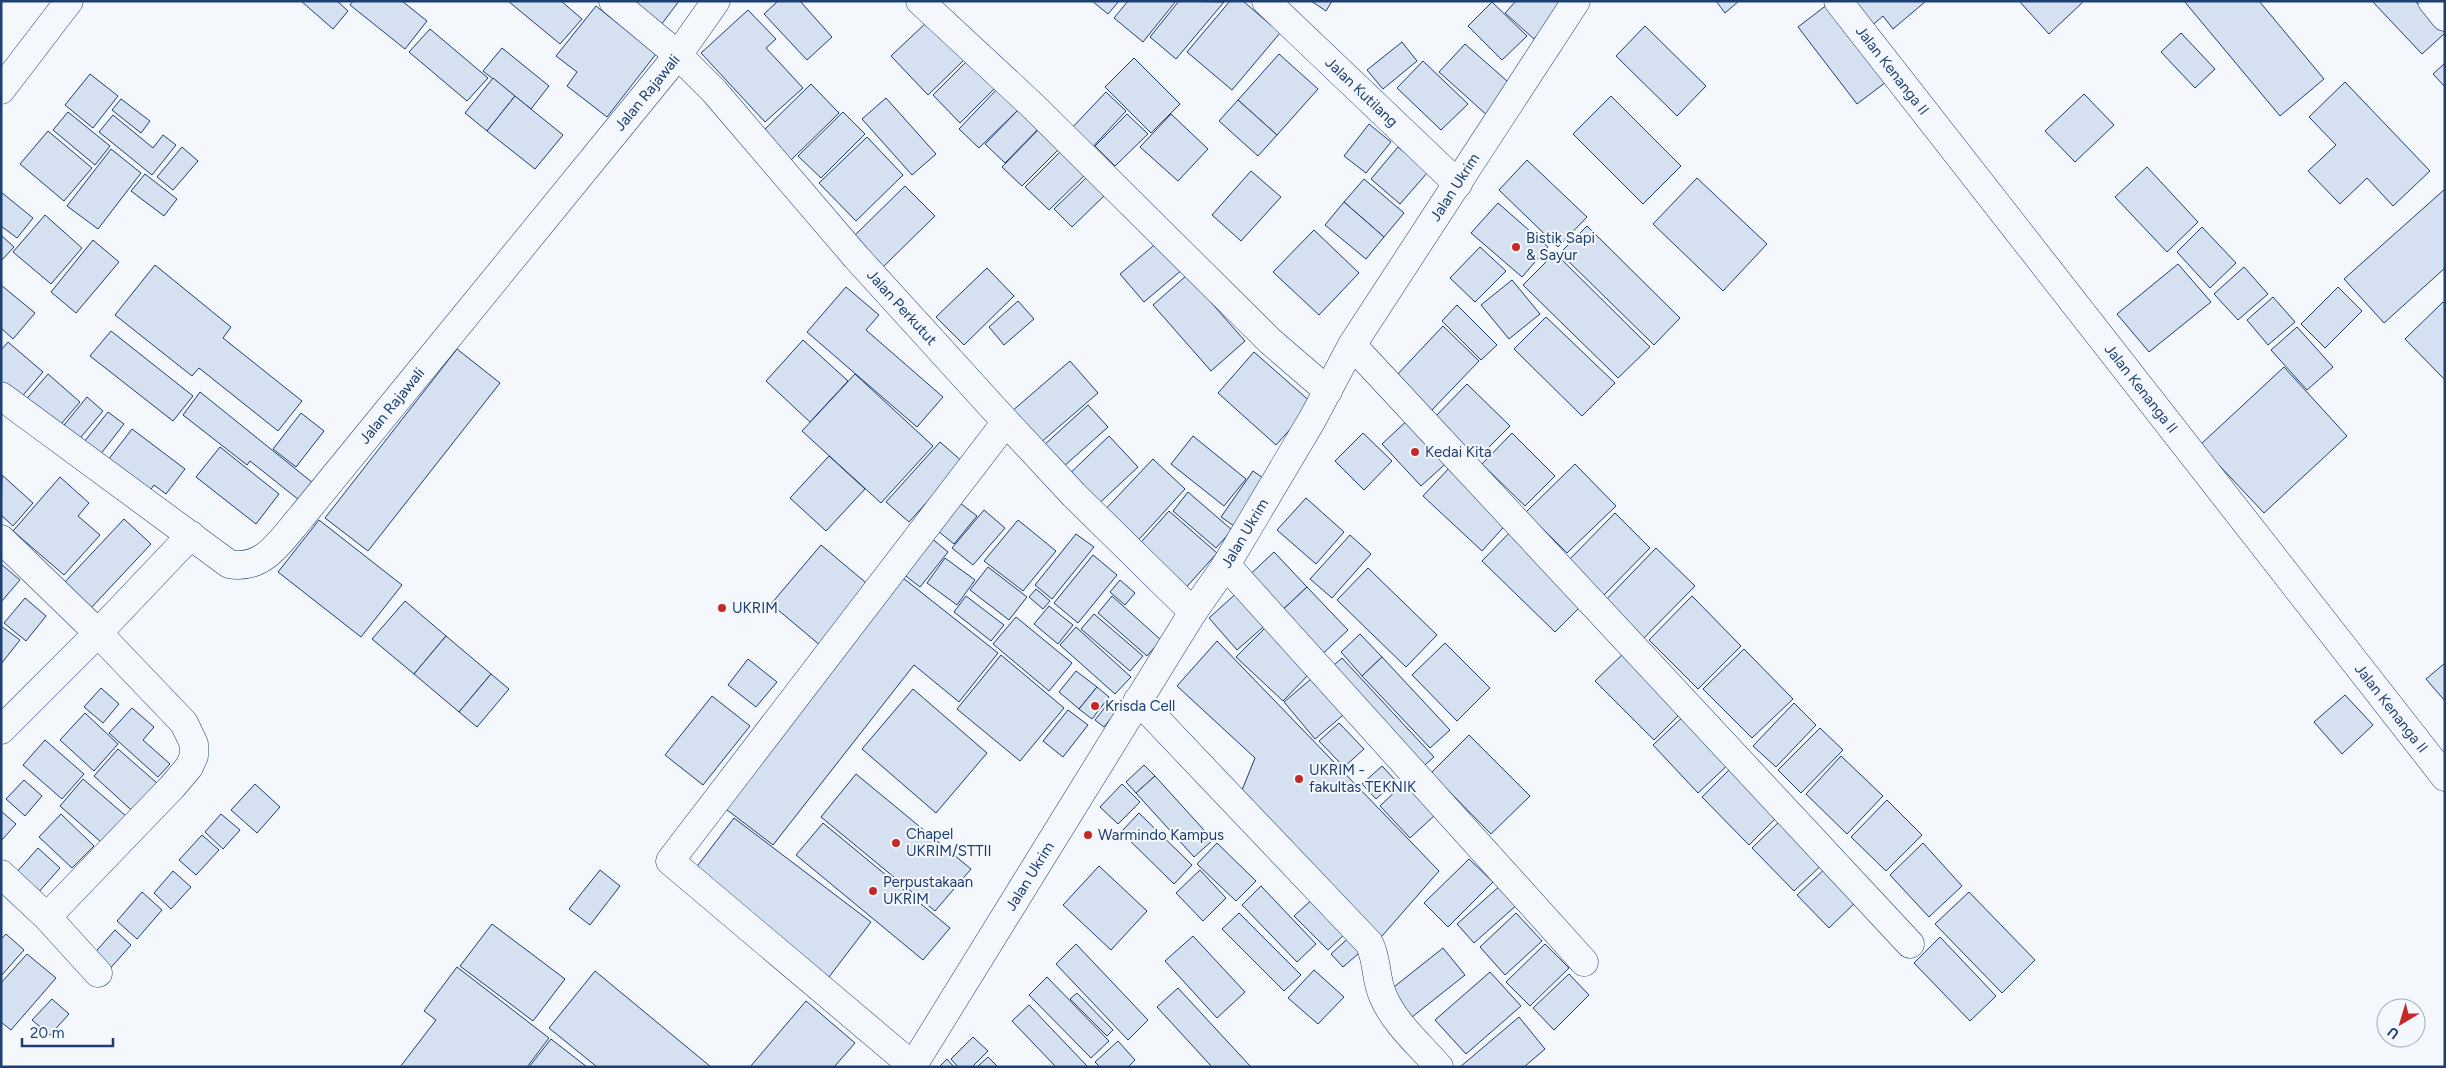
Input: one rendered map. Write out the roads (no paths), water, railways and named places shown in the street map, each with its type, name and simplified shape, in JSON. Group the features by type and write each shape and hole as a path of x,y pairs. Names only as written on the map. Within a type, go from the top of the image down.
{"street":[{"path":"1,90 69,1"},
{"name":"Jalan Perkutut","path":"613,1 678,55 714,91 856,257 1006,422 1074,495 1193,612"},
{"name":"Jalan Rajawali","path":"1,396 229,564 250,565 266,555 302,516 678,55 716,1"},
{"path":"920,1 1033,106 1270,341 1328,391"},
{"name":"Jalan Kutilang","path":"1266,1 1458,184"},
{"name":"Jalan Ukrim","path":"913,1066 1138,700 1193,612 1226,565 1328,391 1352,345 1576,1"},
{"name":"Jalan Kenanga II","path":"1838,1 2445,777"},
{"path":"2432,1 2445,17"},
{"path":"1352,345 1910,944"},
{"path":"913,1066 670,861 1006,422"},
{"path":"1,730 98,633 191,535"},
{"path":"1,539 98,633 184,724 194,744 194,756 190,767 47,917"},
{"path":"1226,565 1584,962"},
{"path":"1138,700 1369,943 1374,953 1383,996 1398,1020 1439,1067"},
{"path":"1,874 47,917 98,973"}],"place":[{"name":"Bistik Sapi & Sayur","path":"1516,247"},
{"name":"Kedai Kita","path":"1415,452"},
{"name":"UKRIM","path":"722,608"},
{"name":"Krisda Cell","path":"1095,706"},
{"name":"UKRIM - fakultas TEKNIK","path":"1299,779"},
{"name":"Warmindo Kampus","path":"1088,835"},
{"name":"Chapel UKRIM/STTII","path":"896,843"},
{"name":"Perpustakaan UKRIM","path":"873,891"}]}
